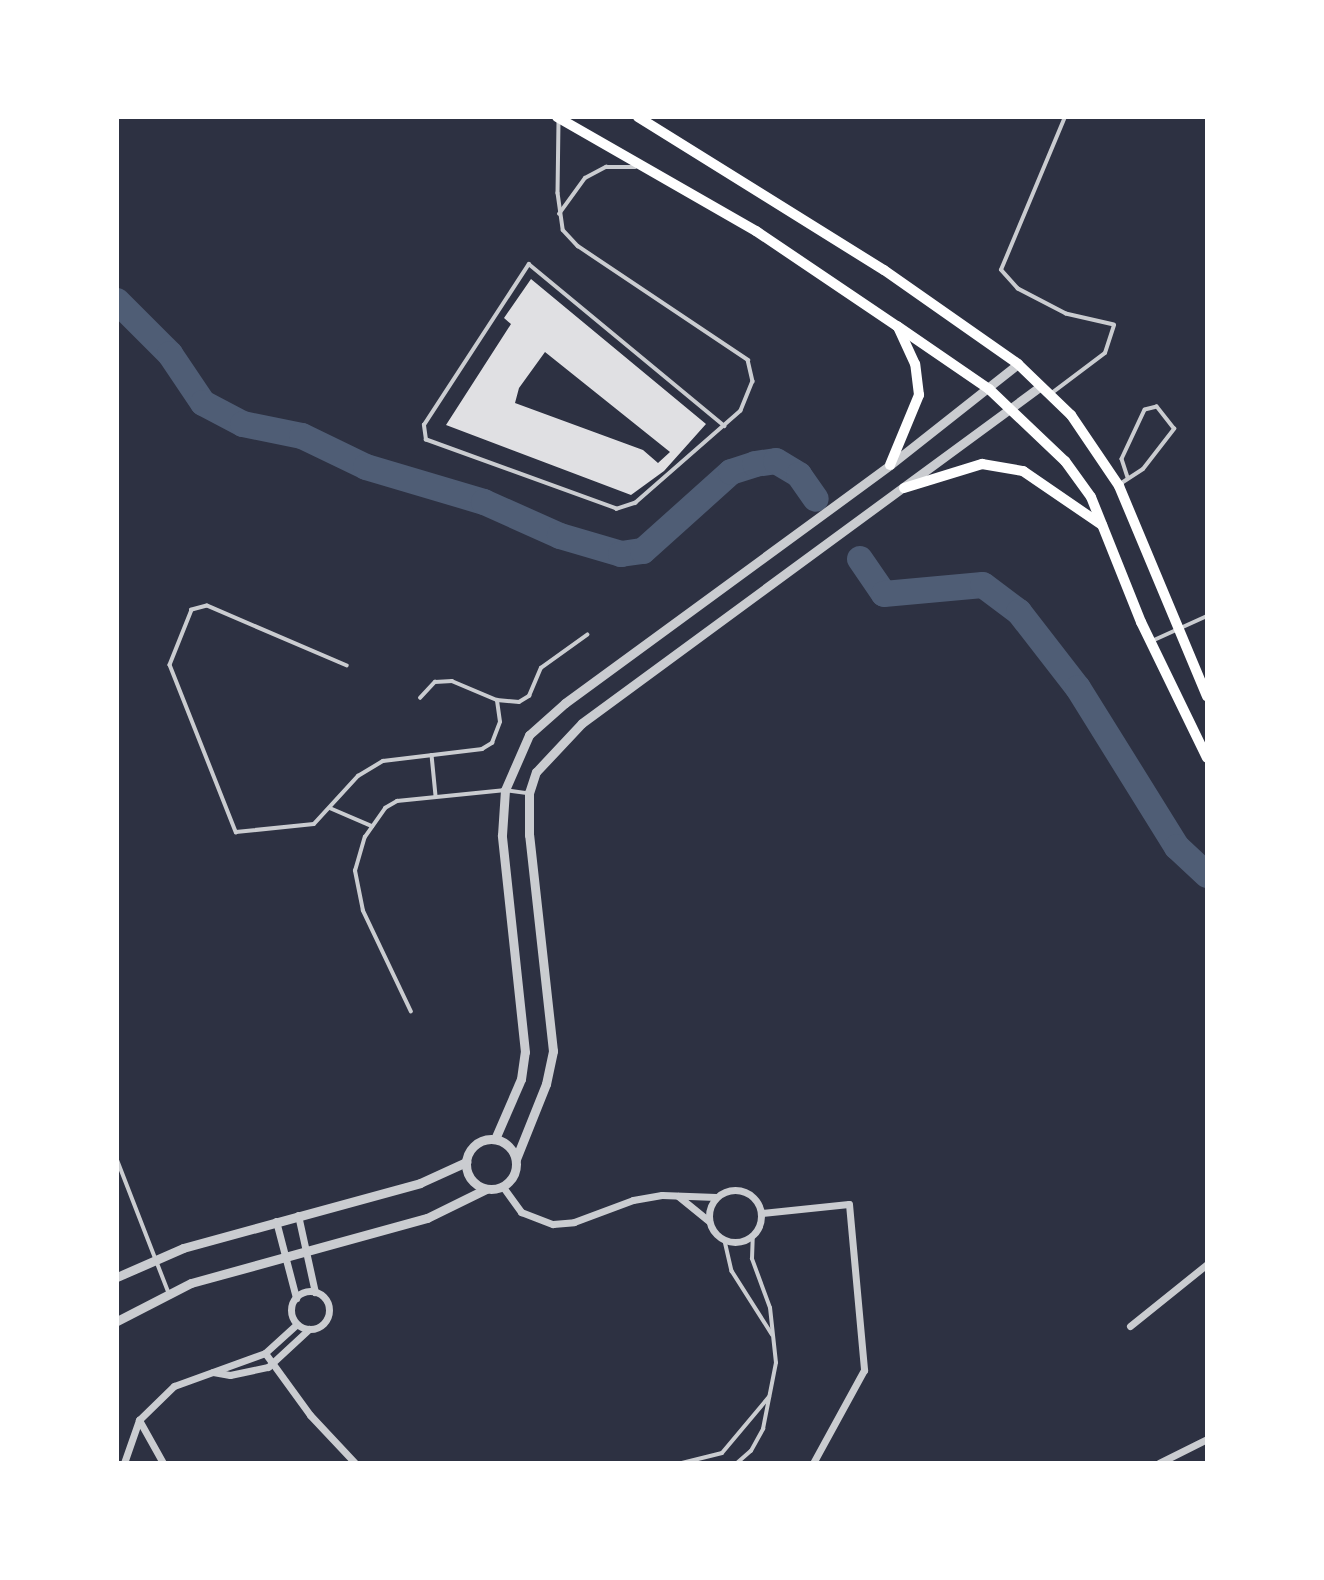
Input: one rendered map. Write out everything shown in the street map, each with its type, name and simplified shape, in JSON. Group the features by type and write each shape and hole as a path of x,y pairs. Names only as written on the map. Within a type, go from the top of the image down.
{"main road":[{"path":"558,118 756,231 897,326 989,389 1065,461 1091,497 1151,642 1207,758"},
{"path":"640,118 884,270 1017,364 1071,415 1119,486 1207,696"},
{"path":"890,465 919,395 915,364 897,326"},
{"path":"904,488 982,464 1023,471 1105,527"}],"street":[{"path":"495,1139 521,1079 525,1052 502,835 505,790 528,735 565,703 890,465 989,389 1017,364"},
{"path":"117,1321 169,1293 308,1248 442,1214 486,1189 503,1187 514,1175 516,1159 546,1084 553,1051 528,835 529,793 536,772 550,753 582,723 1041,386"},
{"path":"486,1189 469,1176 466,1163 472,1147 495,1139 509,1146 516,1159"},
{"path":"117,1277 155,1258 276,1221 419,1184 466,1163"},
{"path":"503,1187 521,1212 553,1224 574,1222 633,1200 677,1195 716,1197 731,1190 748,1192 762,1213"},
{"path":"677,1195 709,1221 725,1241 740,1242 753,1236 762,1213"},
{"path":"709,1221 716,1197"},
{"path":"762,1213 849,1204 864,1370 813,1463"},
{"path":"298,1215 308,1248 315,1292"},
{"path":"276,1221 288,1254 296,1298 292,1314 297,1324 309,1329"},
{"path":"1130,1326 1207,1264"},
{"path":"213,1371 230,1375 275,1363 309,1329 326,1322 330,1310 326,1298 315,1292 296,1298"},
{"path":"124,1463 139,1420 174,1386 265,1353 297,1324"},
{"path":"265,1353 275,1363 310,1415 355,1463"},
{"path":"139,1420 163,1463"},
{"path":"1160,1463 1207,1439"}],"lane":[{"path":"1050,394 1105,353 1114,326 1066,314 1018,289 1001,270 1065,117"},
{"path":"558,118 559,214 563,230 578,246 748,360 753,381 741,411 725,426 636,503 617,509 425,440 422,433 529,264 725,426"},
{"path":"559,214 586,178 606,167 644,167"},
{"path":"1119,486 1128,477 1143,469 1174,429 1157,407 1145,410 1122,459 1128,477"},
{"path":"347,666 202,606 192,610 170,666 236,832 307,827 330,808 371,765 482,749 492,743 500,722 497,700"},
{"path":"1151,642 1178,625 1207,616"},
{"path":"419,698 435,682 452,681 497,700 524,700 541,668 587,635"},
{"path":"432,755 436,796"},
{"path":"411,1012 363,911 355,872 372,826 385,808 397,801 505,790 529,793"},
{"path":"330,808 372,826"},
{"path":"117,1159 119,1172 169,1293"},
{"path":"737,1463 751,1451 764,1429 771,1396 774,1339 770,1308 752,1259 753,1236"},
{"path":"725,1241 732,1270 774,1339"},
{"path":"682,1463 701,1462 722,1453 771,1396"}],"building":[{"path":"531,279 706,424 664,471 631,495 446,425 511,324 504,318","holes":["545,352 670,452 658,463 643,450 515,403 519,388"]}],"waterway":[{"path":"117,301 170,354 203,403 243,424 302,436 366,467 484,502 560,536 621,554 643,551 731,472 755,464 776,461 799,475 816,499"},
{"path":"860,559 884,594 983,585 1019,612 1078,688 1177,847 1207,875"}]}
